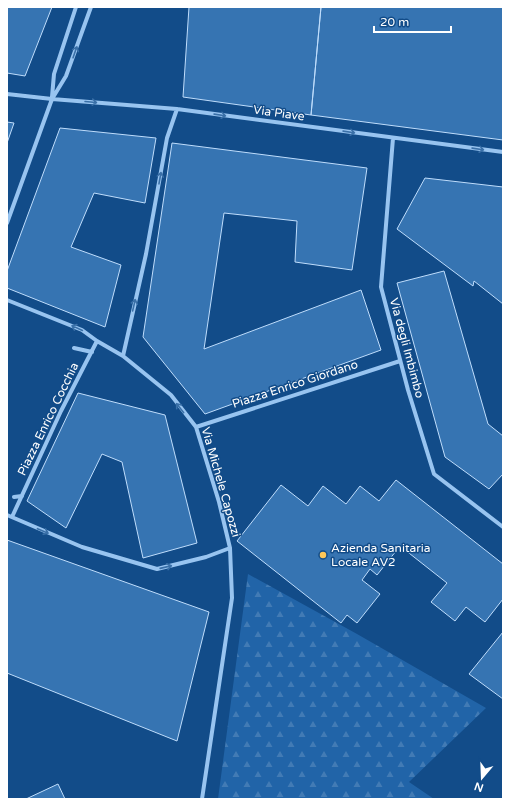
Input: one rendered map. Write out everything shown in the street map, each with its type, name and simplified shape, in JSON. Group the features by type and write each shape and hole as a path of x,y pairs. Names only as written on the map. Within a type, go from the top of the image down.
{"street":[{"path":"52,99 54,74 76,7"},
{"path":"7,223 52,99 66,76 91,7"},
{"name":"Via Piave","path":"7,94 177,109 503,152"},
{"path":"7,300 82,330 97,341 123,356 146,254 167,138 177,109"},
{"name":"Via degli Imbimbo","path":"393,138 381,287 408,390 434,474 503,527"},
{"name":"Piazza Enrico Cocchia","path":"12,517 61,411 97,341"},
{"name":"Piazza Enrico Cocchia","path":"74,348 92,352"},
{"name":"Via Michele Capozzi","path":"123,356 171,395 196,427 219,502 230,548 232,598 202,799"},
{"name":"Piazza Enrico Giordano","path":"196,427 400,361"},
{"path":"14,497 22,496"},
{"path":"7,516 82,547 156,569 206,557 230,548"}],"green space":[{"path":"248,574 486,708 409,782 434,799 218,799"}],"building":[{"path":"7,7 52,7 25,76 7,73"},
{"path":"189,7 321,7 311,115 183,97"},
{"path":"321,7 503,7 503,140 311,115"},
{"path":"7,122 14,123 7,143"},
{"path":"60,128 156,138 145,203 94,193 71,247 121,265 105,327 7,288 7,271"},
{"path":"172,143 367,168 352,270 295,262 297,221 224,213 204,349 361,290 381,350 205,414 143,337"},
{"path":"425,178 503,187 503,304 474,281 473,286 397,229"},
{"path":"444,271 488,424 503,436 503,474 489,489 445,457 397,283"},
{"path":"78,393 165,415 197,543 143,558 122,462 102,454 66,528 27,501"},
{"name":"Azienda Sanitaria Locale AV2","path":"396,480 503,564 503,599 485,622 466,607 455,621 431,602 447,583 400,546 377,575 370,569 362,580 380,594 357,623 347,615 341,623 237,541 281,485 308,506 323,486 346,504 360,486 379,501"},
{"path":"7,540 209,612 177,741 7,673"},
{"path":"503,632 503,699 469,674"},
{"path":"58,784 65,799 26,799"}],"place":[{"name":"Azienda Sanitaria Locale AV2","path":"323,555"}]}
